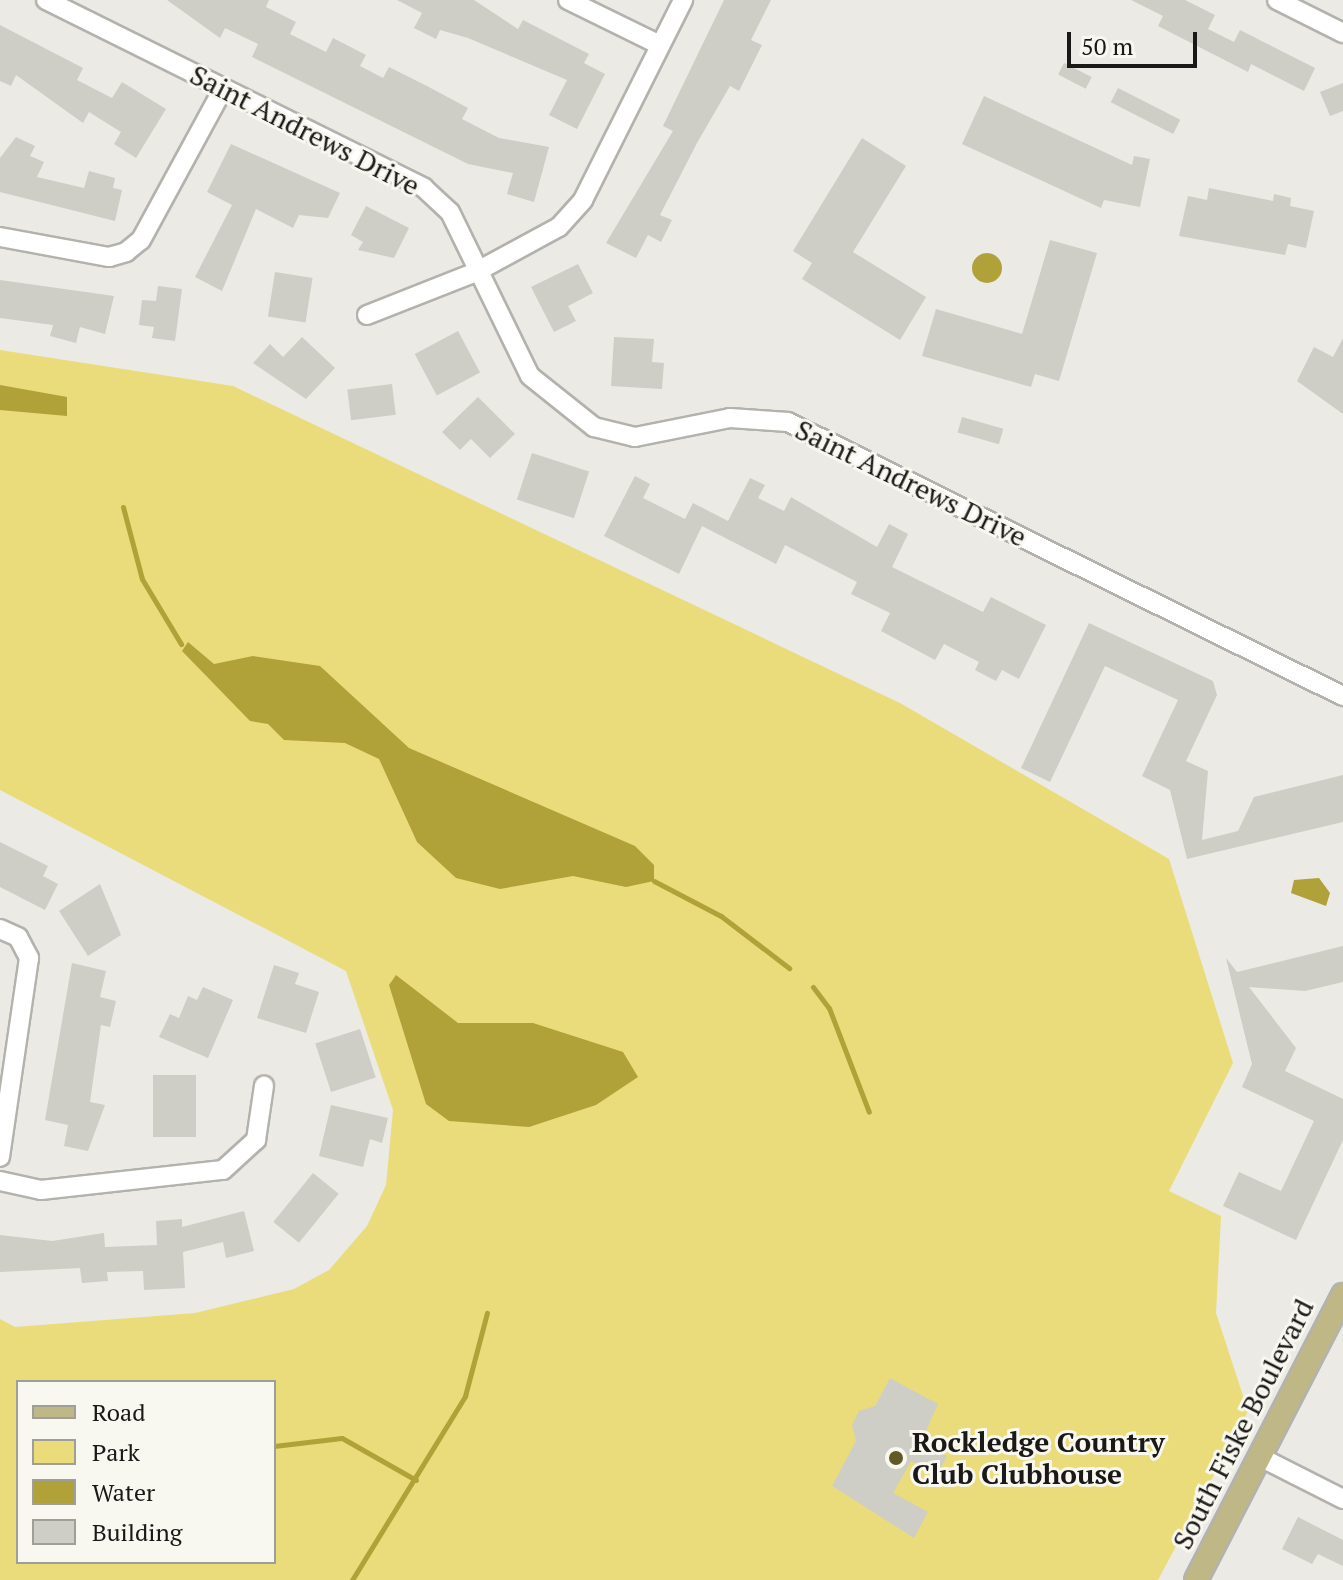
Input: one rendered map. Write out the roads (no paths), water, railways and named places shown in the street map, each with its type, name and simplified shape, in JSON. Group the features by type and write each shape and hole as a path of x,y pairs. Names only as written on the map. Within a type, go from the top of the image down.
{"main road":[{"name":"South Fiske Boulevard","path":"1196,1580 1343,1295"}],"street":[{"name":"Saint Andrews Drive","path":"46,0 424,188 450,212 476,272 530,376 594,427 635,437 730,418 788,422 1343,696"},
{"path":"568,0 660,45"},
{"path":"367,315 476,272 559,227 583,200 683,0"},
{"path":"1277,0 1343,33"},
{"path":"0,237 109,257 126,252 141,240 223,89"},
{"path":"0,929 18,937 29,958 0,1157"},
{"path":"0,1181 41,1190 223,1170 256,1140 264,1086"},
{"path":"1260,1457 1343,1499"}],"water":[{"path":"987,253 998,257 1002,268 998,279 987,283 976,279 972,268 976,257"},
{"path":"0,385 67,397 67,416 0,410"},
{"path":"188,642 214,664 253,656 320,666 409,748 635,846 654,865 654,881 626,887 573,876 500,889 456,878 417,842 379,759 345,743 284,740 268,724 250,721 182,651"},
{"path":"1319,878 1330,893 1326,906 1291,893 1294,880"},
{"path":"396,975 458,1023 533,1023 623,1052 638,1077 596,1105 529,1127 449,1121 426,1104 389,985"}],"waterway":[{"path":"123,507 142,579 181,644"},
{"path":"654,881 721,916 789,968"},
{"path":"813,987 829,1008 869,1112"},
{"path":"352,1580 465,1396 487,1313"},
{"path":"276,1446 342,1438 416,1480"}],"place":[{"name":"Rockledge Country Club Clubhouse","path":"896,1458"}]}
